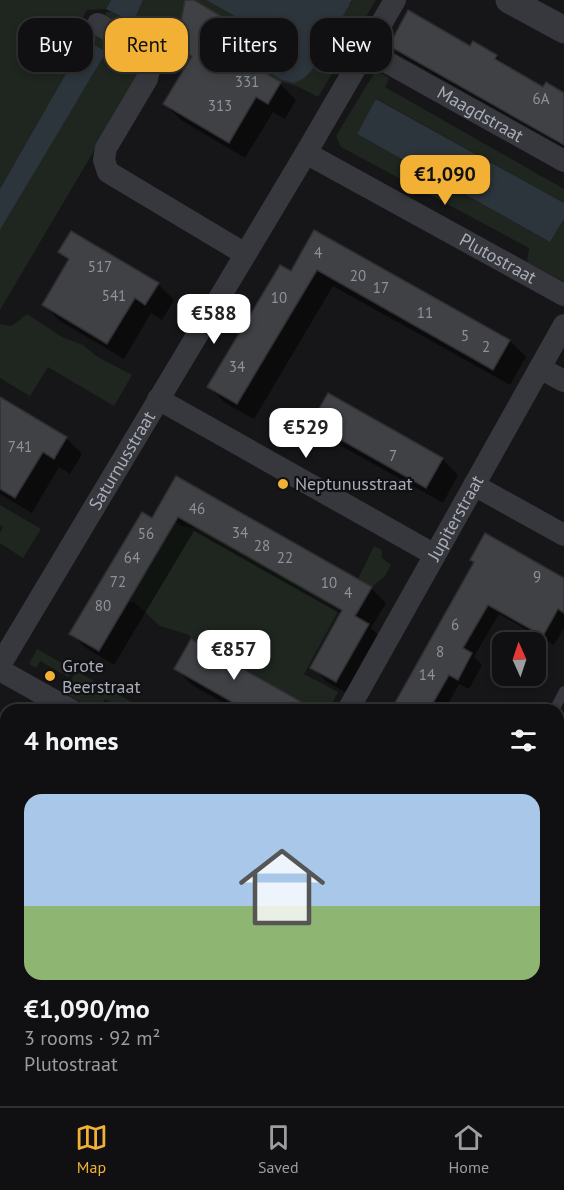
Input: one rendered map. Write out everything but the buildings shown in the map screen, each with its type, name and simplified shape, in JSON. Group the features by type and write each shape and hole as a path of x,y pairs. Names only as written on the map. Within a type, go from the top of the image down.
{"street":[{"name":"Saturnusstraat","path":"384,18 395,0"},
{"path":"509,0 564,30"},
{"path":"98,24 143,51 150,65 147,79 106,148 104,160 108,172 245,254"},
{"name":"Maagdstraat","path":"392,65 564,161"},
{"name":"Saturnusstraat","path":"0,667 352,72"},
{"name":"Plutostraat","path":"306,153 564,295"},
{"name":"Jupiterstraat","path":"351,704 564,325"},
{"path":"540,368 564,381"},
{"path":"158,399 435,555"},
{"path":"474,485 563,532"},
{"path":"0,667 61,704"}],"shaded area":[{"path":"0,0 111,0 106,9 87,10 82,18 18,18 18,72 67,72 0,189"},
{"path":"111,0 143,0 136,16 132,18 124,18 106,9"},
{"path":"143,0 206,0 238,18 200,18 200,61 188,57 188,18 132,18 136,16"},
{"path":"206,0 352,0 342,18 310,18 310,72 294,83 282,80 268,72 298,72 298,18 238,18"},
{"path":"352,0 376,0 365,18 313,18 351,4"},
{"path":"106,12 124,18 103,19"},
{"path":"310,19 310,72 333,72 318,97 297,86 244,72 298,72 298,24"},
{"path":"93,30 105,36 105,51 93,44"},
{"path":"93,44 105,51 103,57 0,230 0,189 67,72 93,72"},
{"path":"105,51 105,72 138,72 138,76 0,310 0,230"},
{"path":"375,72 379,72 389,78 385,87 564,189 564,203 377,99 357,134 550,242 564,219 564,282 527,262 529,248 341,147 336,136"},
{"path":"376,99 564,203 564,219 550,242 357,134"},
{"path":"27,314 62,337 83,345 96,356 132,375 114,406 48,367 30,396 0,378 0,324 12,326"},
{"path":"0,505 41,529 23,558 0,543 0,533 3,527 0,525"},
{"path":"171,517 181,526 196,527 340,608 304,674 338,692 332,704 305,704 191,639 189,635 160,626 134,602 128,602 171,530 165,526"},
{"path":"374,546 382,550 382,558 391,565 385,576 372,587 358,579"},
{"path":"37,649 72,669 68,677 40,661 36,668 29,664"},
{"path":"76,671 135,704 115,704 105,699 102,704 84,704 64,693"}],"place":[{"name":"Neptunusstraat","path":"283,484"},
{"name":"Grote Beerstraat","path":"50,676"}]}
